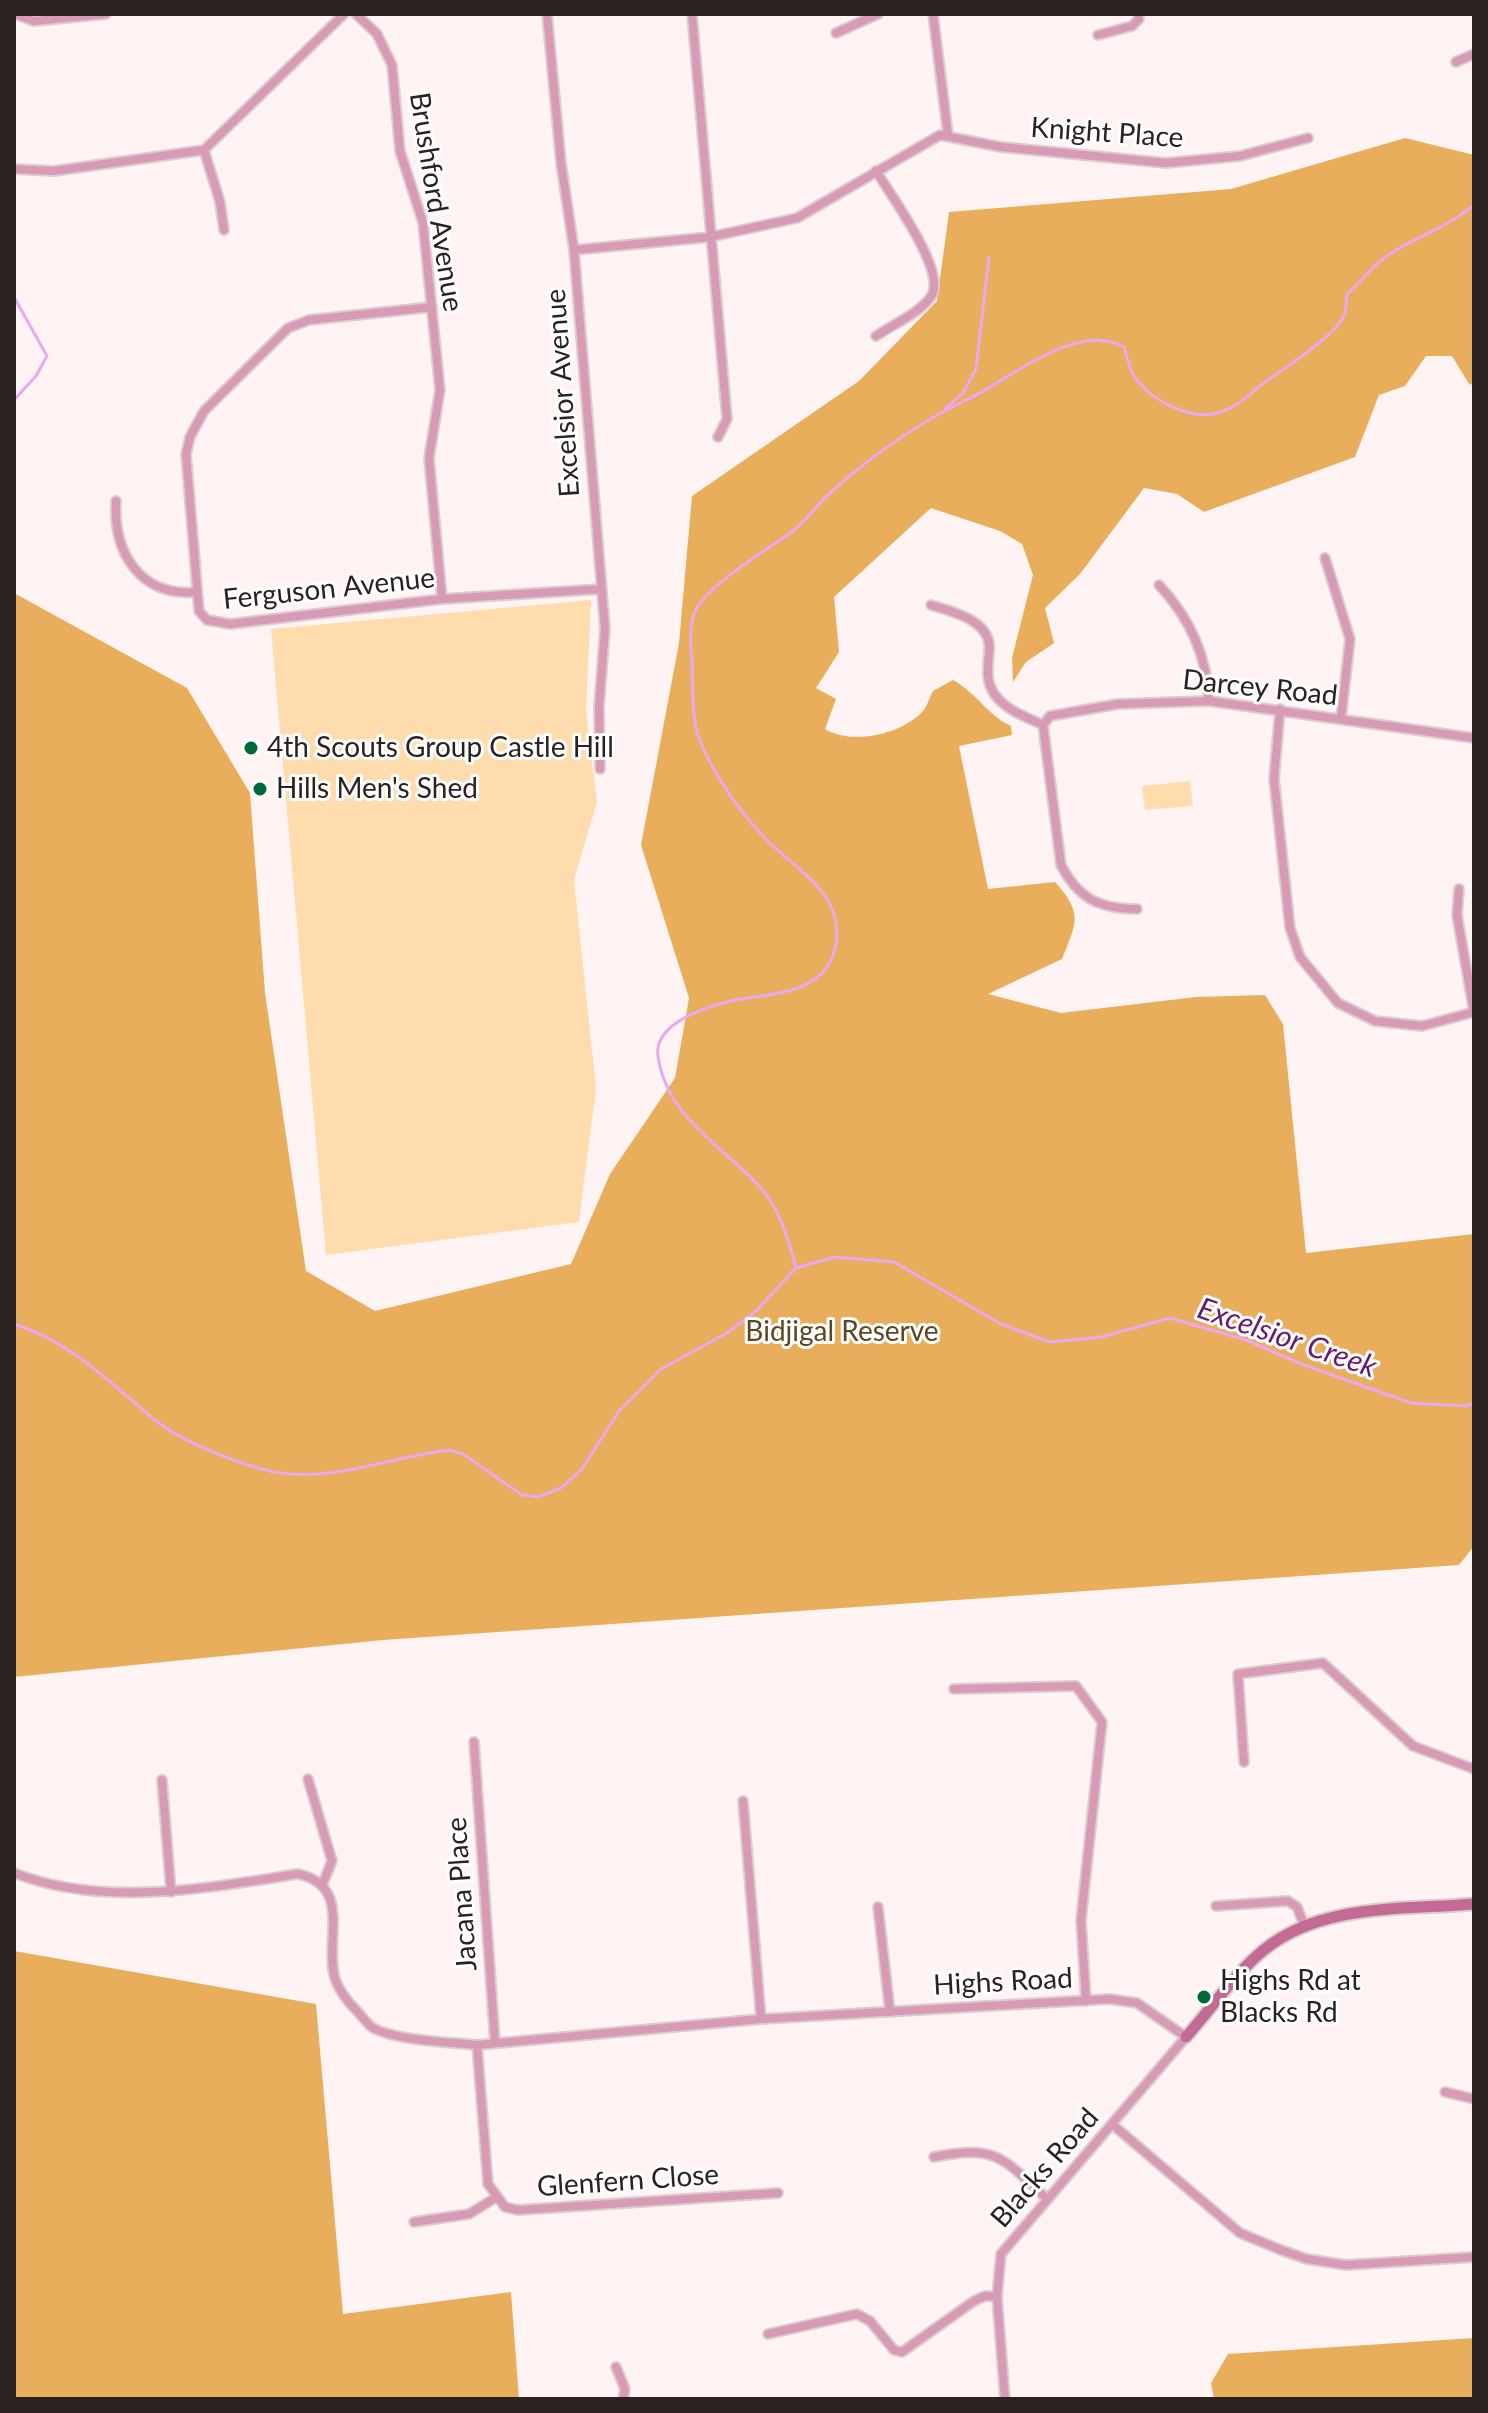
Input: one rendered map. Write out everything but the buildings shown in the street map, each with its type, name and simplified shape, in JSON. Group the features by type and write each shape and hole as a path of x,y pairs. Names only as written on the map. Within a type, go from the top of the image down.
{"street":[{"path":"15,14 34,21 106,14"},
{"path":"14,169 54,171 204,150 344,14"},
{"name":"Brushford Avenue","path":"356,14 377,34 392,65 400,151 423,223 440,390 429,458 442,599"},
{"name":"Excelsior Avenue","path":"547,14 561,163 574,250 605,629 599,707 600,769"},
{"path":"692,14 727,419 718,437"},
{"path":"836,33 878,14"},
{"path":"574,250 710,237 797,218 930,138 948,135 933,14"},
{"path":"1098,35 1132,26 1139,19 1138,14"},
{"path":"1456,62 1474,54"},
{"name":"Knight Place","path":"948,135 1001,147 1166,163 1240,156 1308,138"},
{"path":"204,150 224,230"},
{"path":"876,171 926,255 935,283 932,295 922,304 876,336"},
{"name":"Ferguson Avenue","path":"432,307 298,323 277,335 204,411 190,437 186,454 199,611 218,624 442,599 602,589"},
{"path":"116,501 116,534 132,567 165,588 181,593 197,592"},
{"path":"1325,558 1350,639 1341,718"},
{"path":"1159,585 1185,615 1193,632 1208,671 1209,701"},
{"path":"931,605 975,622 986,634 990,648 987,680 995,695 1008,707 1043,725 1061,865 1069,880 1092,902 1115,909 1137,909"},
{"name":"Darcey Road","path":"1043,725 1060,713 1118,704 1209,701 1474,738"},
{"path":"1280,709 1274,779 1290,928 1300,957 1338,1003 1375,1021 1422,1026 1474,1012 1457,915 1459,889"},
{"path":"1244,1762 1238,1674 1323,1663 1413,1746 1474,1769"},
{"path":"954,1689 1076,1686 1102,1722 1081,1920 1086,2001"},
{"name":"Jacana Place","path":"474,1742 495,2042"},
{"name":"Highs Road","path":"308,1779 332,1861 323,1883 330,1897 335,1979 349,2003 372,2027 477,2045 761,2019 1110,1999 1137,2003 1186,2037"},
{"path":"162,1780 171,1892"},
{"path":"743,1801 761,2019"},
{"path":"14,1873 89,1889 138,1893 171,1892 298,1874 323,1883"},
{"path":"1216,1906 1288,1901 1297,1907 1304,1925"},
{"path":"1186,2037 1257,1956 1304,1925 1343,1915 1474,1904"},
{"path":"878,1907 890,2012"},
{"name":"Blacks Road","path":"1005,2399 997,2297 1001,2254 1186,2037"},
{"path":"414,2222 469,2214 495,2198 488,2184 477,2045"},
{"path":"1445,2092 1474,2099"},
{"path":"1113,2125 1240,2233 1281,2250 1307,2259 1346,2265 1474,2257"},
{"path":"934,2157 976,2151 1001,2157 1047,2199"},
{"name":"Glenfern Close","path":"495,2198 505,2207 518,2210 778,2193"},
{"path":"768,2334 857,2314 870,2321 894,2350 902,2352 974,2301 985,2296 997,2297"},
{"path":"616,2367 625,2389 623,2399"}],"shaded area":[{"path":"591,600 586,710 597,802 574,880 596,1088 579,1222 326,1255 271,629"},
{"path":"1190,781 1193,806 1145,810 1142,786"}],"green space":[{"name":"Bidjigal Reserve","path":"1405,138 1474,155 1474,385 1469,384 1452,356 1426,356 1405,386 1379,395 1355,457 1204,512 1177,494 1144,488 1080,574 1045,608 1054,643 1026,662 1013,682 1012,658 1033,575 1022,544 1000,531 931,508 834,597 839,652 816,688 836,699 825,729 836,734 861,737 900,727 923,711 933,691 953,680 1011,726 1012,735 959,746 988,889 1055,882 1070,902 1075,918 1062,959 988,994 1061,1013 1196,997 1265,995 1283,1024 1306,1253 1474,1234 1474,1546 1459,1565 383,1640 14,1677 14,593 187,688 250,793 265,993 306,1271 375,1311 571,1264 610,1174 675,1078 689,998 641,845 679,643 692,496 859,381 937,301 949,212 1231,189"},
{"path":"14,1951 316,2004 343,2314 511,2292 519,2399 14,2399"},
{"path":"1474,2338 1474,2399 1214,2399 1211,2383 1228,2354"}],"waterway":[{"path":"796,1268 773,1204 759,1186 684,1113 663,1077 658,1056 664,1034 684,1018 724,1003 782,992 811,982 831,960 836,944 836,925 824,894 743,813 719,778 700,741 694,713 691,641 691,625 700,603 733,573 794,530 833,490 896,440 1023,367 1065,347 1085,341 1105,341 1124,347 1134,376 1161,401 1197,414 1229,409 1331,333 1344,315 1347,294 1382,259 1474,205"},
{"path":"945,409 963,393 976,369 989,257"},
{"path":"14,297 47,356 36,376 14,400"},
{"name":"Excelsior Creek","path":"14,1324 54,1341 72,1353 167,1429 201,1447 258,1468 291,1474 330,1473 449,1450 463,1454 522,1495 538,1497 561,1488 582,1469 619,1411 661,1369 727,1333 756,1311 796,1268 835,1257 894,1262 1001,1324 1050,1342 1101,1337 1170,1318 1246,1340 1304,1365 1411,1403 1467,1406 1474,1403"}],"place":[{"name":"4th Scouts Group Castle Hill","path":"251,748"},
{"name":"Hills Men's Shed","path":"260,789"},
{"name":"Highs Rd at Blacks Rd","path":"1204,1997"}]}
